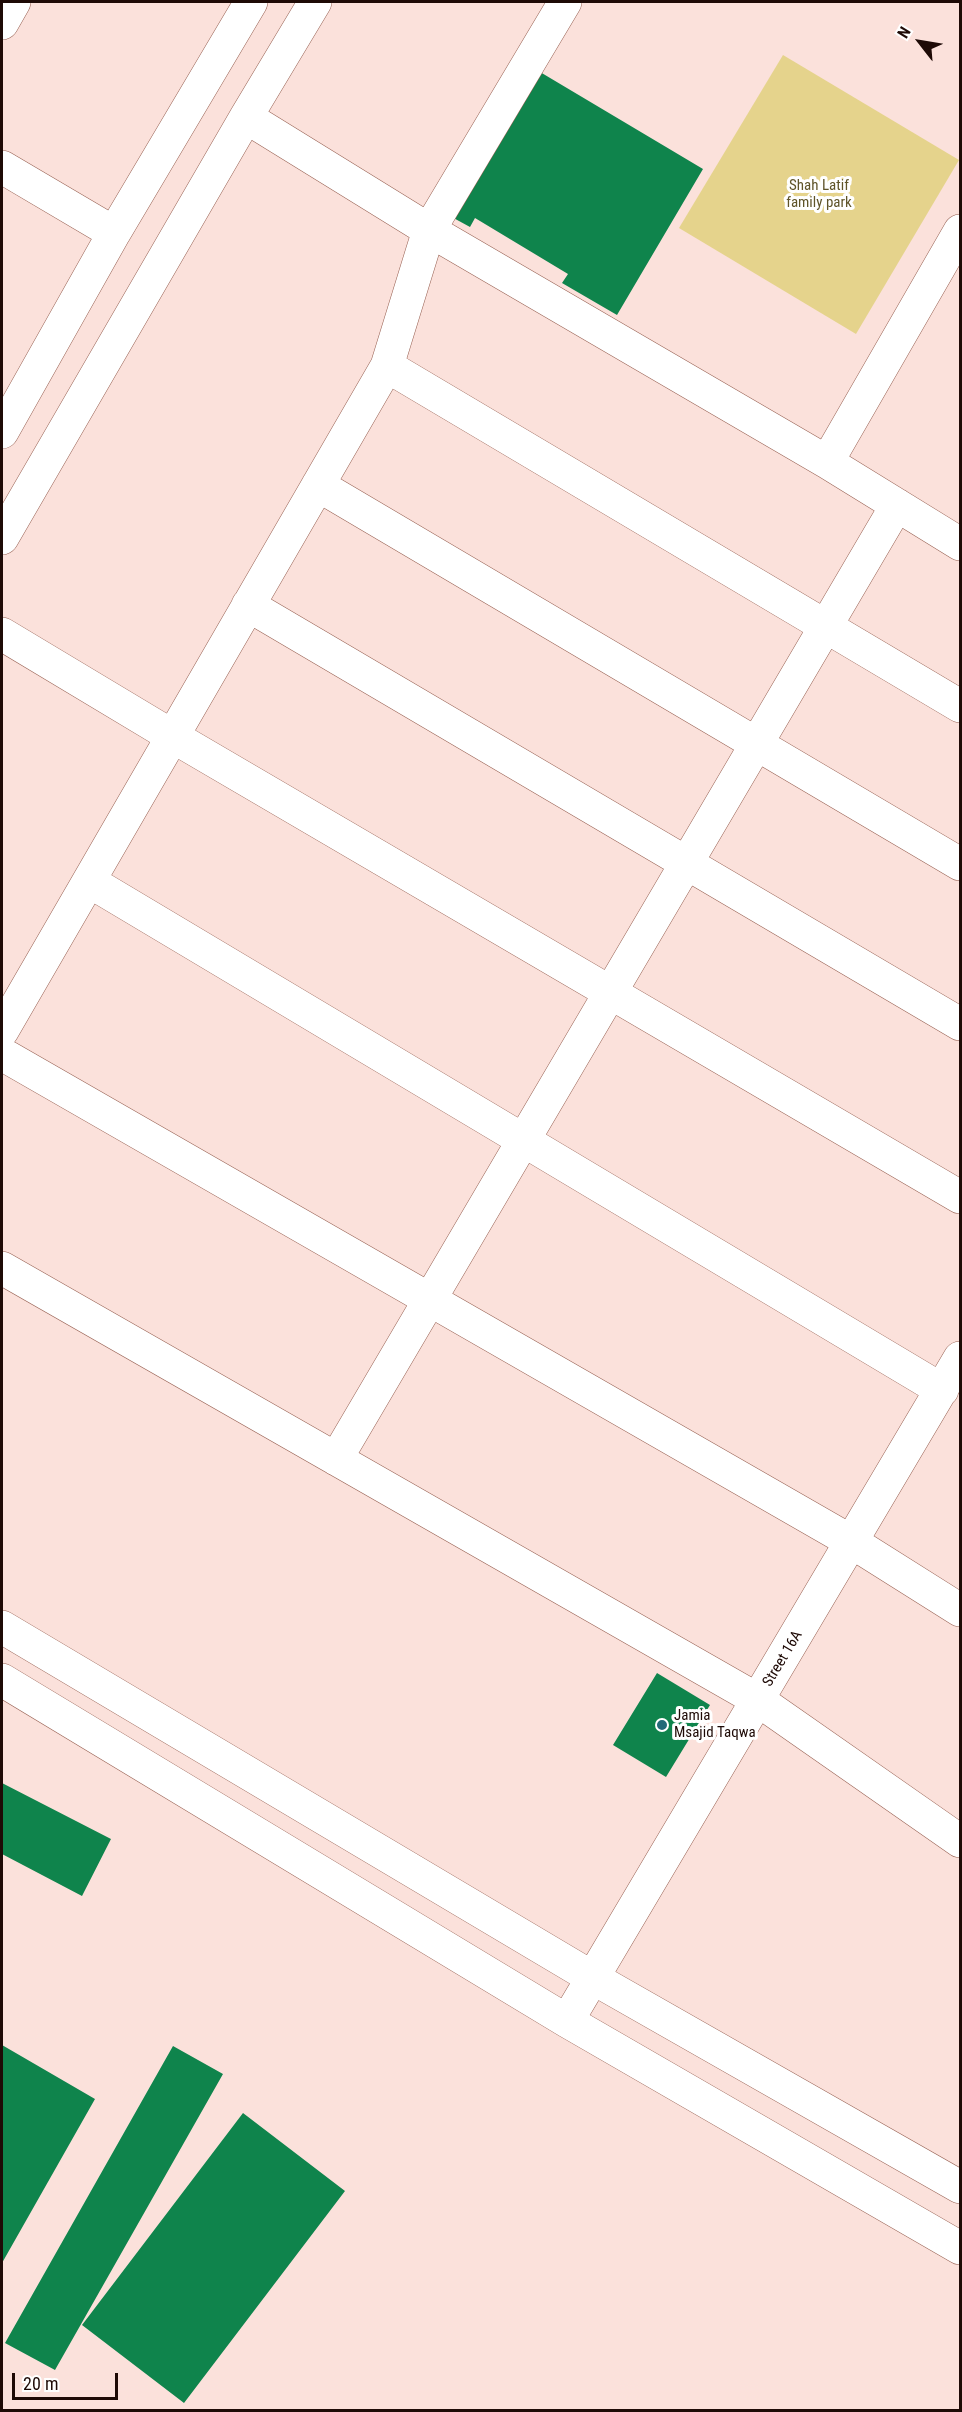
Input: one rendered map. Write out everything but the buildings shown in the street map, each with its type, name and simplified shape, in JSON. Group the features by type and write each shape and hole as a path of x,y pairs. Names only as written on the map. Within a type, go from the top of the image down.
{"street":[{"path":"2,23 14,2"},
{"path":"2,432 114,233 251,2"},
{"path":"2,538 315,2"},
{"path":"2,1031 387,366 429,230 565,2"},
{"path":"246,117 429,230 827,462 960,544"},
{"path":"2,167 114,233"},
{"path":"827,462 960,231"},
{"path":"387,366 960,706"},
{"path":"318,485 960,864"},
{"path":"336,1459 897,505"},
{"path":"248,605 960,1024"},
{"path":"2,634 172,736 960,1197"},
{"path":"89,881 942,1390"},
{"path":"2,1054 852,1542 960,1610"},
{"path":"2,1268 758,1700 960,1841"},
{"name":"Street 16A","path":"567,2020 960,1358"},
{"path":"2,1627 593,1978 960,2187"},
{"path":"2,1680 567,2020 960,2248"}],"green space":[{"name":"Shah Latif family park","path":"783,55 959,160 856,334 679,228"}],"place":[{"name":"Jamia Msajid Taqwa","path":"662,1725"}]}
